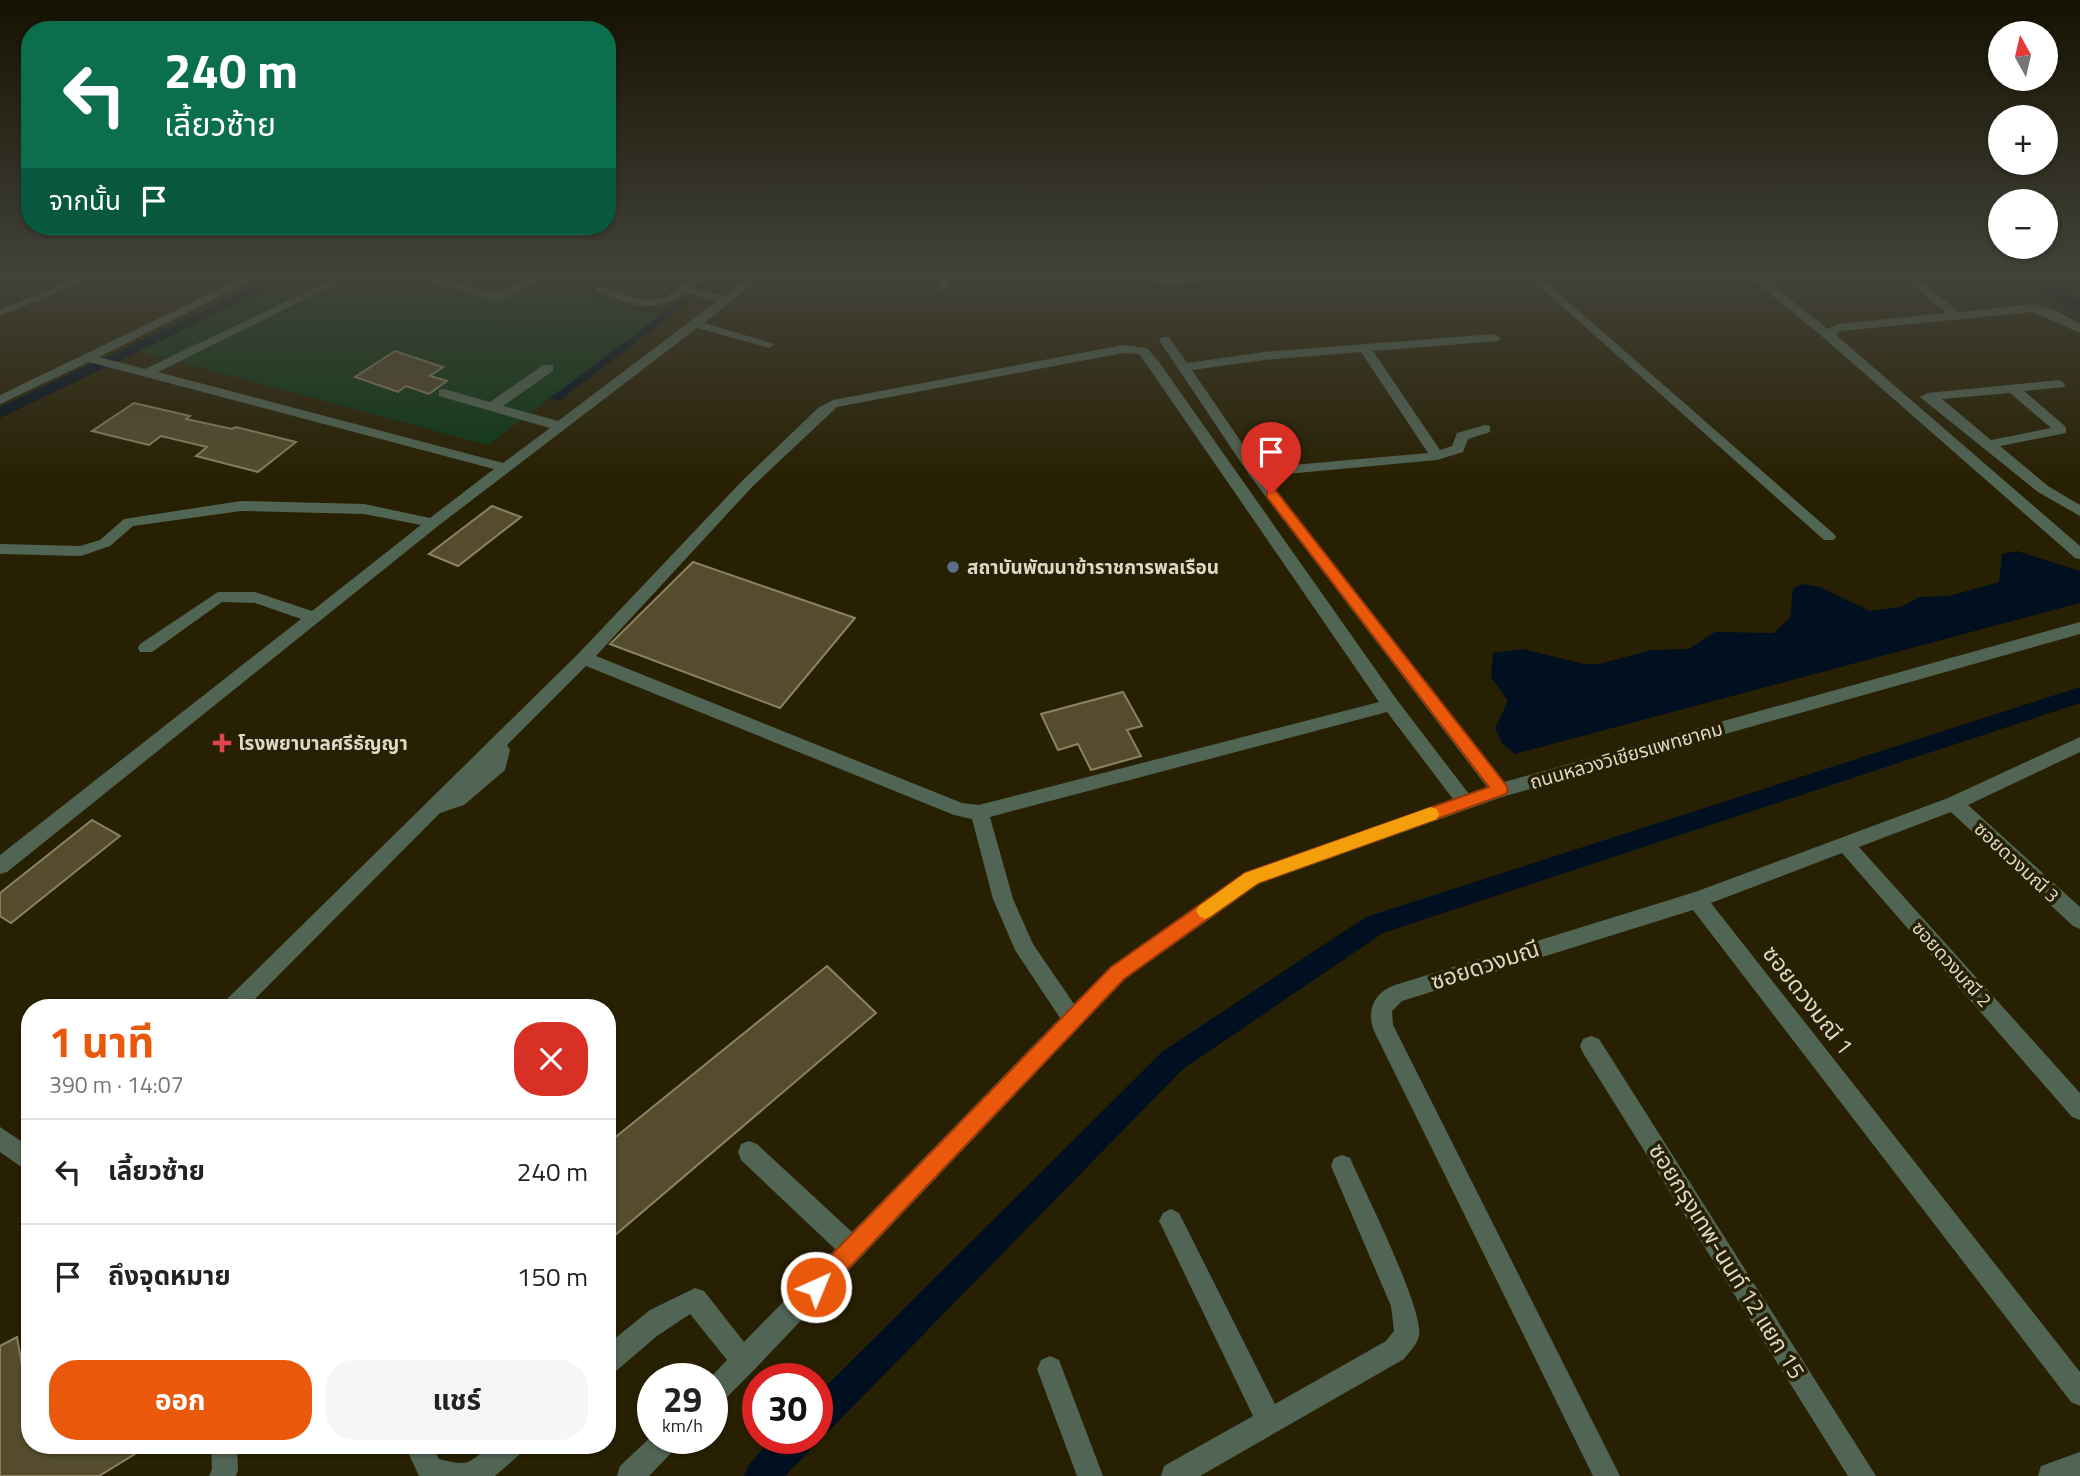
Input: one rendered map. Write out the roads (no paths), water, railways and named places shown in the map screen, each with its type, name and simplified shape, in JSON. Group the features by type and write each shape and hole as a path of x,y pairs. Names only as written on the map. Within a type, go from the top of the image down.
{"street":[{"path":"0,400 113,344"},
{"path":"142,372 202,344"},
{"path":"0,866 433,523 668,344"},
{"path":"1167,344 1255,472 1500,790"},
{"path":"1185,367 1264,356 1418,344"},
{"path":"1610,344 1829,537"},
{"path":"1838,344 2080,554"},
{"path":"1365,348 1437,456"},
{"path":"241,999 584,658 747,484 823,411 833,404 1135,349 1143,351 1154,365 1391,705 1465,802"},
{"path":"86,357 505,468"},
{"path":"492,407 548,368"},
{"path":"1903,399 2059,384"},
{"path":"1990,444 2062,430 2014,389"},
{"path":"444,393 559,426"},
{"path":"1931,397 2043,489 2080,511"},
{"path":"1255,472 1450,454 1458,449 1462,436 1485,429"},
{"path":"0,549 81,551 105,543 128,522 241,506 364,509 433,523"},
{"path":"146,648 218,597 232,594 245,593 315,618"},
{"name":"ถนนหลวงวิเชียรแพทยาคม","path":"728,1378 1118,973 1252,878 1500,790 2080,628"},
{"path":"584,658 961,810 979,812 1391,705"},
{"name":"ซอยดวงมณี","path":"1607,1476 1382,1026 1381,1009 1395,994 1697,900 1846,845 1954,803 2080,744"},
{"name":"ซอยดวงมณี 3","path":"1954,803 2080,920"},
{"path":"979,812 1003,899 1025,950 1073,1019"},
{"name":"ซอยดวงมณี 2","path":"1846,845 2080,1109"},
{"name":"ซอยดวงมณี 1","path":"1697,900 2080,1394"},
{"name":"ซอยกรุงเทพ-นนท์ 12 แยก 15","path":"1591,1046 1863,1476"},
{"path":"0,1138 21,1155"},
{"path":"749,1152 852,1249"},
{"path":"1174,1476 1395,1350 1407,1335 1402,1306 1342,1166"},
{"path":"1171,1221 1270,1422"},
{"path":"616,1355 657,1320 679,1305 695,1300 744,1362"},
{"path":"1050,1369 1090,1476"},
{"path":"222,1476 225,1470 224,1454"},
{"path":"422,1454 431,1471 454,1476"},
{"path":"467,1476 475,1475 500,1454"},
{"path":"630,1476 652,1454"},
{"path":"2051,1476 2080,1465"}],"water":[{"path":"134,344 154,344 0,418 0,407"},
{"path":"622,344 634,344 559,401 550,398"},
{"path":"2017,551 2080,571 2080,603 1515,754 1502,743 1495,728 1508,701 1491,677 1493,653 1523,649 1584,664 1599,664 1652,650 1689,649 1715,632 1773,633 1790,618 1793,589 1802,584 1820,587 1870,611 1901,607 1919,597 1949,596 1999,582 2002,554"}],"waterway":[{"path":"833,1403 1173,1060 1375,925 2080,695"},
{"path":"761,1476 782,1454"}],"place":[{"name":"สถาบันพัฒนาข้าราชการพลเรือน","path":"953,567"},
{"name":"โรงพยาบาลศรีธัญญา","path":"222,743"}]}
